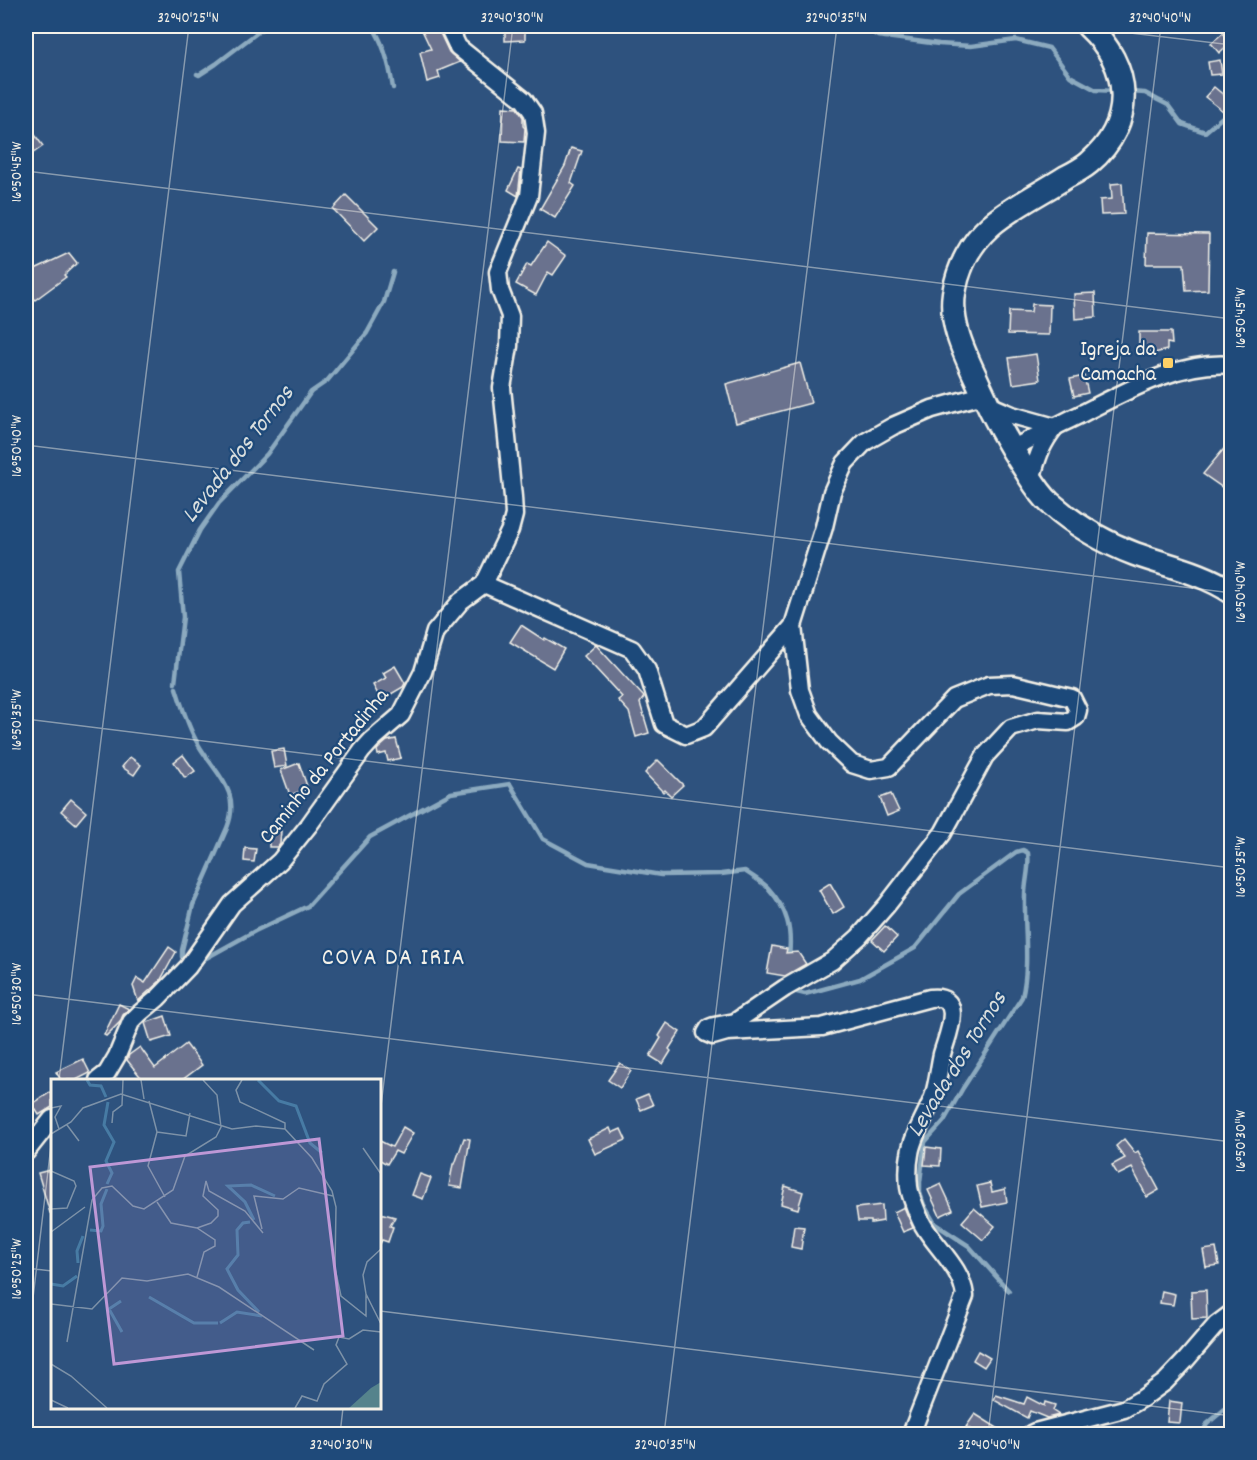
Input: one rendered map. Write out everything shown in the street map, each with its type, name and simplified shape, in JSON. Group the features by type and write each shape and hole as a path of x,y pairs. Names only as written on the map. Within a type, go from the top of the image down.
{"main road":[{"path":"1088,26 1100,37 1114,58 1121,78 1123,99 1118,124 1104,147 1089,163 992,225 979,237 964,262 954,293 956,325 962,345 986,400 1012,449 1049,502 1102,540 1213,580 1232,592"}],"street":[{"path":"448,26 459,47 524,100 533,113 536,133 530,196 498,272 500,290 510,316 509,346 501,388 514,515 510,530 484,584 632,649 647,670 664,724 686,735 704,728 793,626"},
{"path":"1012,449 1128,391 1157,379 1198,366 1232,365"},
{"path":"910,1434 965,1296 958,1273 923,1224 909,1187 910,1154 934,1094 953,1016 951,1006 945,999 939,997 822,1027 727,1032 713,1036 706,1033 714,1026 735,1022 785,988 832,961 859,937 887,905 942,833 985,756 1011,728 1038,720 1068,722 1077,717 1078,710 1072,698 1013,684 989,685 954,699 889,767 871,770 852,764 829,742 809,715 800,690 793,626 824,527 832,492 845,463 865,442 892,426 932,409 986,400 1012,415 1055,427"},
{"path":"1031,479 1040,450 1055,427"},
{"name":"Caminho da Portadinha","path":"99,1079 107,1073 117,1056 131,1022 188,967 232,904 280,861 362,751 401,715 423,672 435,633 461,601 484,584"},
{"path":"26,1152 51,1120"},
{"path":"1031,1434 1124,1409 1143,1398 1165,1382 1216,1325 1232,1313"}],"building":[{"path":"420,26 438,26 449,52 460,62 438,71 440,78 427,82 420,52 431,49"},
{"path":"505,26 525,26 525,40 505,41"},
{"path":"1223,33 1231,42 1219,53 1211,43"},
{"path":"1220,60 1222,74 1210,75 1208,62"},
{"path":"1214,87 1231,101 1223,111 1205,97"},
{"path":"503,107 517,108 523,117 524,142 502,141"},
{"path":"35,135 43,146 26,158 26,142"},
{"path":"571,148 582,151 571,183 575,186 555,218 540,209 565,166"},
{"path":"518,169 521,170 518,196 508,190"},
{"path":"1122,183 1124,214 1101,215 1100,200 1112,199 1111,184"},
{"path":"346,195 378,227 364,241 333,209"},
{"path":"1147,233 1209,234 1208,290 1186,291 1184,264 1146,264"},
{"path":"547,242 566,256 553,275 548,272 536,295 516,284 527,264 531,266"},
{"path":"69,253 77,263 64,275 66,277 35,300 26,287 26,269 32,264 35,269"},
{"path":"1095,293 1096,317 1075,319 1074,294"},
{"path":"1032,304 1050,305 1049,335 1008,334 1009,311 1031,312"},
{"path":"1139,332 1171,332 1172,344 1167,343 1167,350 1150,354 1150,349 1139,349"},
{"path":"1036,354 1040,380 1013,384 1009,358"},
{"path":"800,363 811,403 736,423 726,384"},
{"path":"1084,376 1088,393 1074,396 1070,379"},
{"path":"1232,439 1232,486 1226,490 1203,474"},
{"path":"521,625 544,640 545,638 564,649 553,668 510,642"},
{"path":"596,645 644,697 640,703 649,733 636,737 629,712 618,700 622,697 584,656"},
{"path":"395,666 405,683 403,687 381,700 373,685 386,678 383,673"},
{"path":"396,739 401,758 388,761 386,753 378,755 379,748 387,741"},
{"path":"284,749 287,766 274,768 271,751"},
{"path":"183,755 195,771 185,778 174,762"},
{"path":"130,757 141,765 134,775 122,767"},
{"path":"658,760 683,785 671,796 665,790 663,792 645,773"},
{"path":"299,763 308,789 290,795 281,770"},
{"path":"891,794 899,811 887,816 880,798"},
{"path":"71,799 86,812 76,824 61,811"},
{"path":"269,831 281,831 278,847 269,847"},
{"path":"245,848 256,849 254,862 244,861"},
{"path":"830,883 844,907 833,914 819,890"},
{"path":"885,926 897,937 884,951 872,940"},
{"path":"772,946 787,949 786,953 798,952 806,964 785,976 767,973"},
{"path":"169,947 176,952 160,981 138,1001 133,986 137,978 145,983"},
{"path":"119,1004 129,1009 106,1036 104,1035"},
{"path":"165,1016 171,1036 151,1042 145,1023"},
{"path":"667,1023 680,1032 663,1064 650,1056"},
{"path":"186,1044 202,1065 183,1079 142,1079 127,1060 129,1055 140,1047 155,1068"},
{"path":"83,1059 90,1073 78,1079 60,1079 56,1072"},
{"path":"620,1063 631,1071 620,1088 608,1080"},
{"path":"51,1092 51,1108 39,1115 32,1104"},
{"path":"648,1094 653,1105 641,1110 636,1099"},
{"path":"403,1127 413,1133 401,1154 395,1151 387,1164 381,1161 381,1142 392,1147"},
{"path":"610,1128 612,1133 621,1129 626,1140 595,1154 588,1139"},
{"path":"464,1138 470,1139 462,1188 449,1186 453,1164 455,1164"},
{"path":"1124,1139 1135,1153 1138,1151 1159,1190 1147,1197 1132,1168 1118,1175 1112,1165 1125,1158 1116,1146"},
{"path":"926,1147 941,1149 940,1166 924,1165"},
{"path":"50,1170 50,1213 38,1173"},
{"path":"420,1174 431,1178 423,1199 412,1195"},
{"path":"990,1183 992,1192 1005,1189 1007,1202 982,1207 977,1186"},
{"path":"941,1184 953,1210 940,1216 928,1190"},
{"path":"785,1186 803,1192 798,1209 781,1204"},
{"path":"882,1205 883,1221 871,1223 871,1221 858,1221 856,1208"},
{"path":"904,1207 913,1228 903,1232 894,1212"},
{"path":"974,1208 995,1226 983,1240 962,1222"},
{"path":"381,1213 395,1217 390,1226 393,1227 388,1242 382,1240 381,1242"},
{"path":"794,1226 804,1227 801,1249 791,1247"},
{"path":"1216,1248 1219,1265 1206,1267 1203,1250"},
{"path":"1206,1290 1207,1318 1192,1319 1191,1291"},
{"path":"1162,1291 1175,1294 1173,1305 1160,1303"},
{"path":"978,1351 990,1358 984,1367 973,1360"},
{"path":"996,1395 1024,1404 1027,1397 1044,1406 1045,1402 1055,1405 1053,1411 1059,1415 1047,1418 1030,1411 1027,1418 994,1400"},
{"path":"1169,1401 1182,1403 1180,1423 1167,1422"},
{"path":"975,1414 1007,1434 979,1434 966,1427"}],"waterway":[{"name":"Levada dos Tornos","path":"197,74 199,75 216,64 262,29 271,26"},
{"name":"Levada dos Tornos","path":"372,26 386,56 393,88"},
{"path":"862,26 878,36 939,44 971,46 1016,40 1049,48 1070,76 1096,90 1115,91"},
{"path":"1130,92 1145,93 1168,105 1182,124 1205,132 1232,109"},
{"name":"Levada dos Tornos","path":"175,683 183,617 179,572 200,530 219,503 267,454 311,392 327,381 367,333 384,302 393,272"},
{"name":"Levada dos Tornos","path":"176,688 191,731 219,774 229,793 231,803 231,815 227,828 193,905 182,950 182,957 186,961"},
{"name":"Levada dos Tornos","path":"199,962 255,931 308,906 370,837 451,793 510,784 543,839 588,863 661,875 721,874 745,871 767,886 781,905 789,929 789,957"},
{"name":"Levada dos Tornos","path":"794,989 805,994 860,979 915,948 959,894 1016,852 1023,850 1028,853 1025,895 1026,972 1022,997 944,1121 925,1142 920,1182 920,1193 924,1205 935,1224 969,1246 1009,1291"},
{"name":"Levada dos Tornos","path":"1202,1434 1207,1424 1232,1403"}],"place":[{"name":"Igreja da Camacha","path":"1168,363"}],"district":[{"name":"COVA DA IRIA","path":"394,959"}]}
